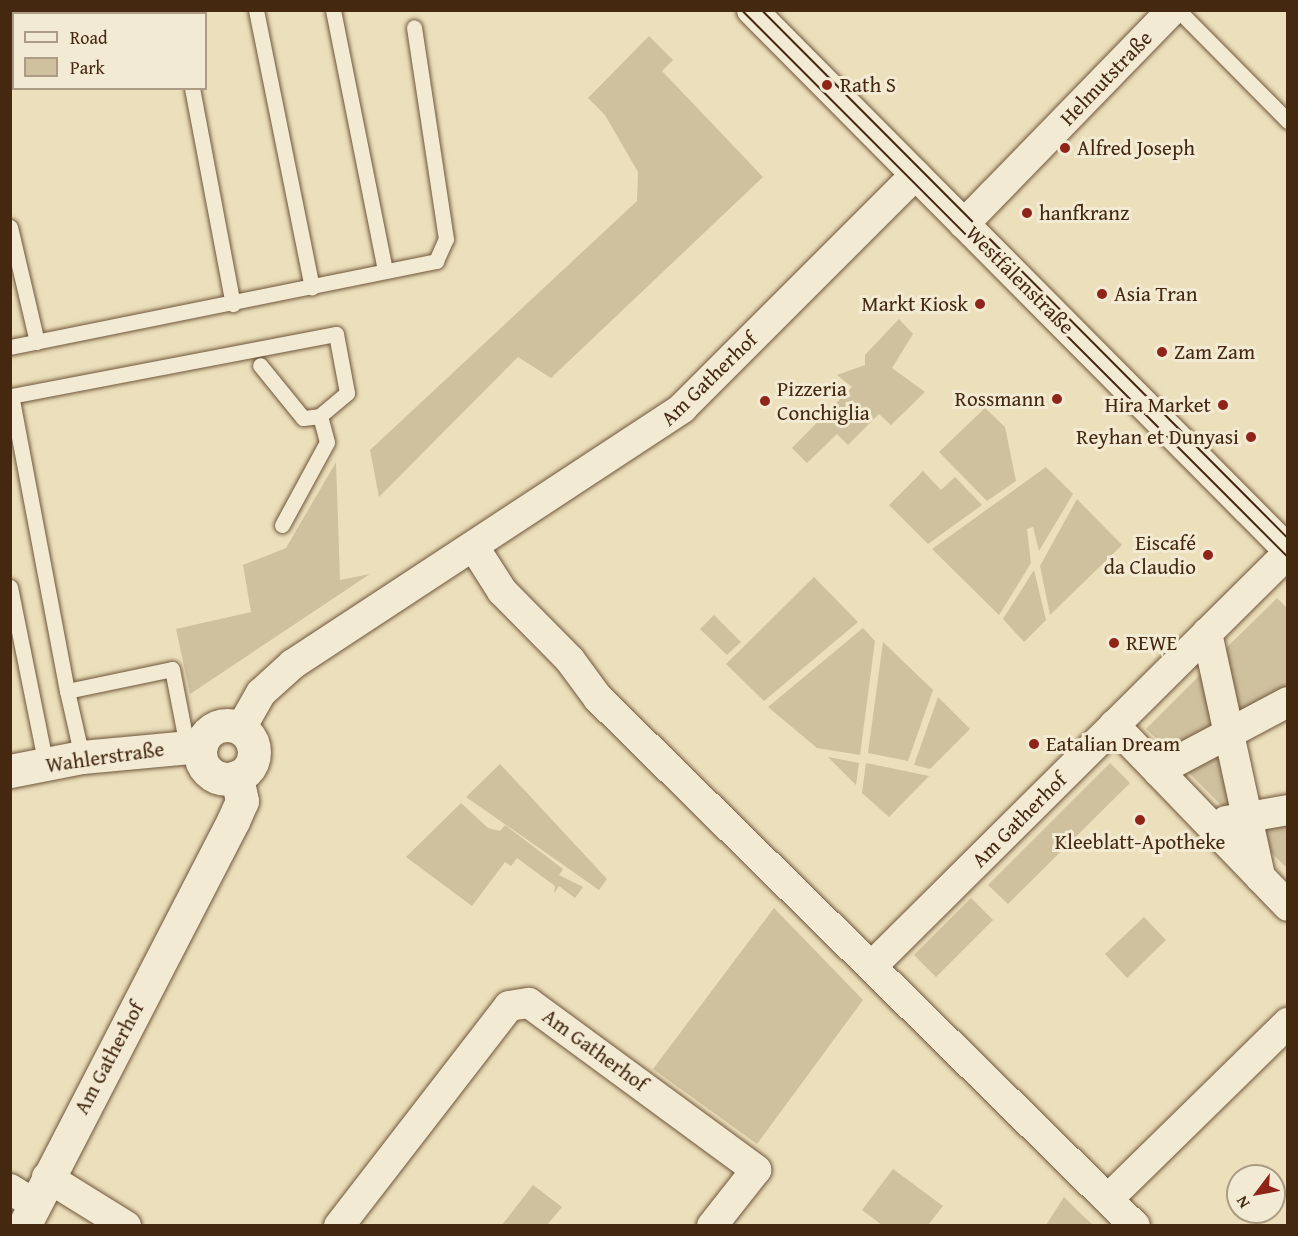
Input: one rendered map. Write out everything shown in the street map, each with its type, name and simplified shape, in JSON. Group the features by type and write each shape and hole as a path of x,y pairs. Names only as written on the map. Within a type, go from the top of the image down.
{"street":[{"name":"Westfalenstraße","path":"752,10 1287,551"},
{"name":"Helmutstraße","path":"964,224 1172,10"},
{"name":"Am Gatherhof","path":"241,728 261,693 293,663 474,547 682,408 915,175"},
{"path":"474,547 501,591 570,660 598,698 1135,1226"},
{"name":"Am Gatherhof","path":"872,966 1287,551"},
{"path":"1207,633 1260,877"},
{"path":"1158,771 1287,702"},
{"path":"1114,725 1287,906"},
{"path":"216,727 241,728 252,741 253,758 237,777 213,775 193,746 216,727"},
{"name":"Wahlerstraße","path":"10,771 82,757 193,746"},
{"name":"Am Gatherhof","path":"126,1226 29,1199 233,820 242,801 237,777"},
{"path":"1209,824 1287,810"},
{"name":"Am Gatherhof","path":"339,1226 509,1006 529,1003 756,1170 712,1226"},
{"path":"1108,1199 1287,1023"}],"lane":[{"path":"256,10 312,287"},
{"path":"333,10 385,271"},
{"path":"1178,10 1287,121"},
{"path":"10,347 233,304 436,261 446,239 414,27"},
{"path":"192,90 233,304"},
{"path":"10,227 37,342"},
{"path":"82,757 11,396 336,334 347,393 320,416 303,418 260,365"},
{"path":"282,525 327,442 320,416"},
{"path":"10,587 46,765"},
{"path":"68,691 171,669 193,746"}],"green space":[{"path":"649,36 673,60 662,71 763,177 551,378 518,357 379,497 370,450 637,201 638,172 605,115 588,98"},
{"path":"899,319 913,334 892,368 925,392 891,425 879,414 848,445 837,434 807,463 792,448 852,387 837,375 865,365 865,355"},
{"path":"985,408 1005,427 1016,481 987,501 939,452"},
{"path":"336,462 340,580 370,574 190,694 176,629 251,612 243,565 286,548"},
{"path":"1046,467 1073,494 1039,551 1033,527 1027,529 1031,563 999,615 932,549"},
{"path":"923,471 941,490 955,477 982,505 928,544 889,505"},
{"path":"1077,499 1122,545 1050,615 1040,566"},
{"path":"1034,570 1046,620 1024,642 1003,619"},
{"path":"814,577 858,622 764,701 726,664"},
{"path":"1277,598 1287,608 1287,694 1235,723 1220,654"},
{"path":"714,615 741,642 727,655 700,629"},
{"path":"863,628 875,641 860,755 817,748 768,707"},
{"path":"883,642 933,690 908,761 868,753"},
{"path":"1209,666 1223,729 1172,754 1146,729"},
{"path":"938,697 970,729 930,769 914,765"},
{"path":"1226,742 1241,809 1228,812 1182,766"},
{"path":"828,757 859,763 856,785"},
{"path":"866,763 929,776 889,817 862,793"},
{"path":"1110,763 1130,783 1008,904 988,885"},
{"path":"500,764 607,879 599,890 466,797"},
{"path":"461,803 488,828 500,831 505,825 563,869 559,875 583,887 575,898 559,886 554,893 555,886 517,858 511,866 505,862 472,906 406,857"},
{"path":"1287,815 1287,868 1264,846 1257,822"},
{"path":"971,898 993,920 936,977 914,955"},
{"path":"774,908 863,1000 757,1144 653,1069"},
{"path":"1144,917 1166,940 1127,978 1105,954"},
{"path":"893,1169 943,1206 928,1225 882,1225 862,1210"},
{"path":"533,1185 562,1207 547,1225 502,1225"},
{"path":"1064,1197 1079,1212 1093,1225 1046,1225"}],"tram line":[{"path":"742,10 1288,557"},
{"path":"762,10 1288,538"}],"place":[{"name":"Rath S","path":"827,85"},
{"name":"Alfred Joseph","path":"1065,148"},
{"name":"hanfkranz","path":"1027,213"},
{"name":"Asia Tran","path":"1102,294"},
{"name":"Markt Kiosk","path":"980,304"},
{"name":"Zam Zam","path":"1162,352"},
{"name":"Rossmann","path":"1057,399"},
{"name":"Pizzeria Conchiglia","path":"765,401"},
{"name":"Hira Market","path":"1223,405"},
{"name":"Reyhan et Dunyasi","path":"1251,437"},
{"name":"Eiscafé da Claudio","path":"1208,555"},
{"name":"REWE","path":"1114,643"},
{"name":"Eatalian Dream","path":"1034,744"},
{"name":"Kleeblatt-Apotheke","path":"1140,820"}]}
